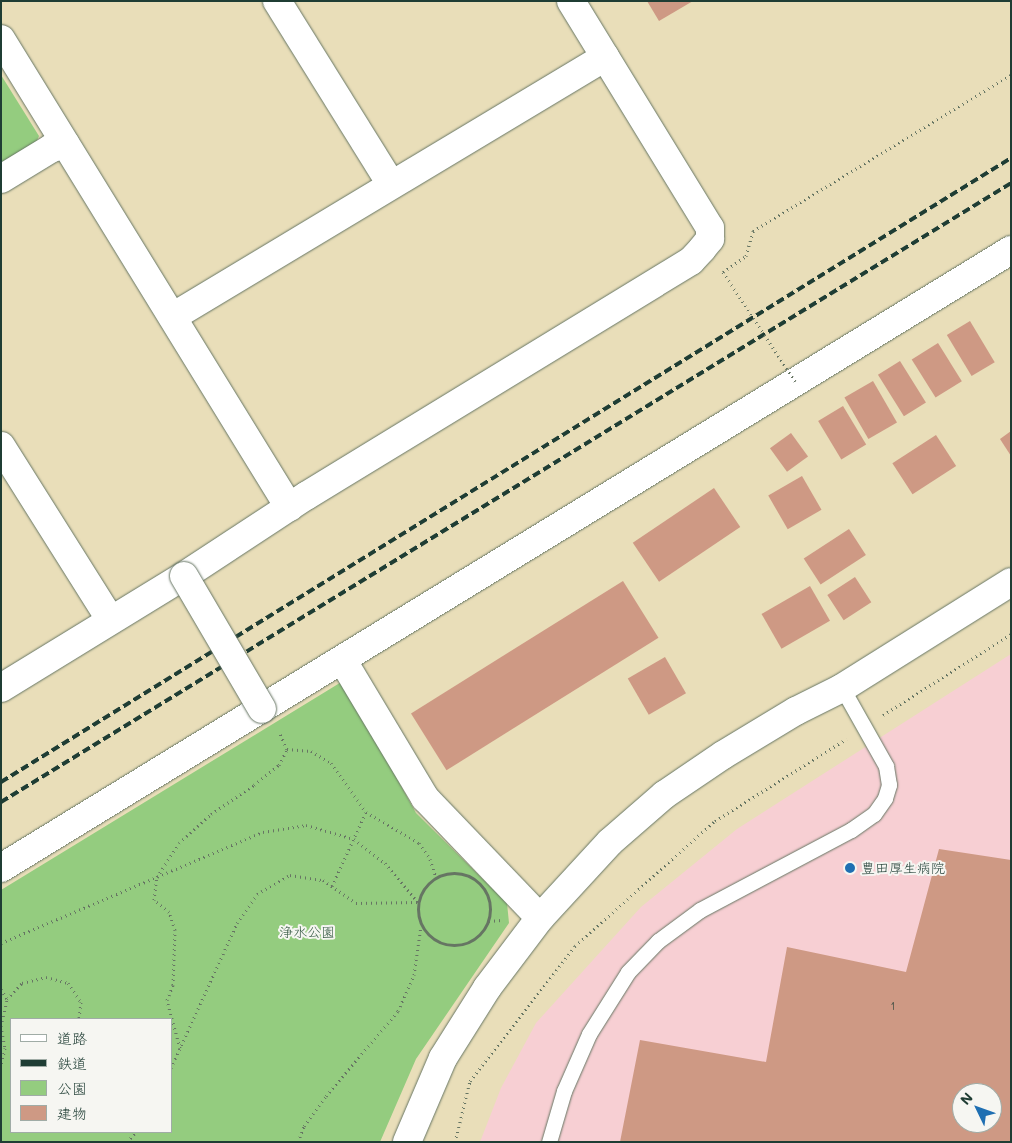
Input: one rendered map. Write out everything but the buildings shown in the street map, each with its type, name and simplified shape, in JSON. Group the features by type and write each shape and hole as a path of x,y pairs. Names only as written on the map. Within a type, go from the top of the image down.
{"street":[{"path":"276,1 391,184"},
{"path":"1,688 184,576 289,507 691,261 702,249 710,239 710,228 571,1"},
{"path":"1,39 174,316 289,507"},
{"path":"174,316 605,57"},
{"path":"1,179 52,148 65,144"},
{"path":"1,868 344,661 795,381 1011,250"},
{"path":"1,446 110,620"},
{"path":"184,576 262,709"},
{"path":"407,1142 443,1058 487,988 540,918 610,842 664,795 788,716 842,688 1011,582"},
{"path":"344,661 425,798 540,918"}],"lane":[{"path":"549,1142 564,1091 589,1034 628,972 658,941 700,910 851,830 874,814 886,798 889,775 842,688"}],"path":[{"path":"795,381 723,272 746,256 753,230 1011,75"},
{"path":"455,1142 470,1081 575,946 715,821 1011,634"},
{"path":"172,1018 167,1000 173,985 176,930 169,912 154,900 157,877 179,843 211,814 254,785 279,764 287,750 283,737 262,709"},
{"path":"287,750 311,752 331,763 366,812 419,843 430,859 436,878"},
{"path":"332,886 366,812"},
{"path":"1,943 263,832 306,825 354,839 385,863 418,902"},
{"path":"298,1142 304,1126 326,1096 398,1012 414,975 421,926 418,902 423,890 436,878 452,872 474,879 489,898 489,921 474,940 451,946 438,943 421,926"},
{"path":"172,1066 237,923 257,894 290,875 323,880 356,903 418,902"},
{"path":"1,1066 5,1048 1,1026 7,999 22,983 46,977 68,983 81,1002 79,1018"},
{"path":"1,989 7,999"},
{"path":"172,1018 180,1048"}],"shaded area":[{"name":"豊田厚生病院","path":"1011,654 1011,1142 480,1142 501,1088 536,1023 641,907 737,829"}],"green space":[{"path":"1,75 39,136 31,154 1,172"},
{"name":"浄水公園","path":"343,681 416,813 507,903 509,923 416,1059 380,1142 1,1142 1,890"}],"railway":[{"path":"1,782 1011,158"},
{"path":"1,802 1011,183"}],"place":[{"name":"豊田厚生病院","path":"850,868"}]}
